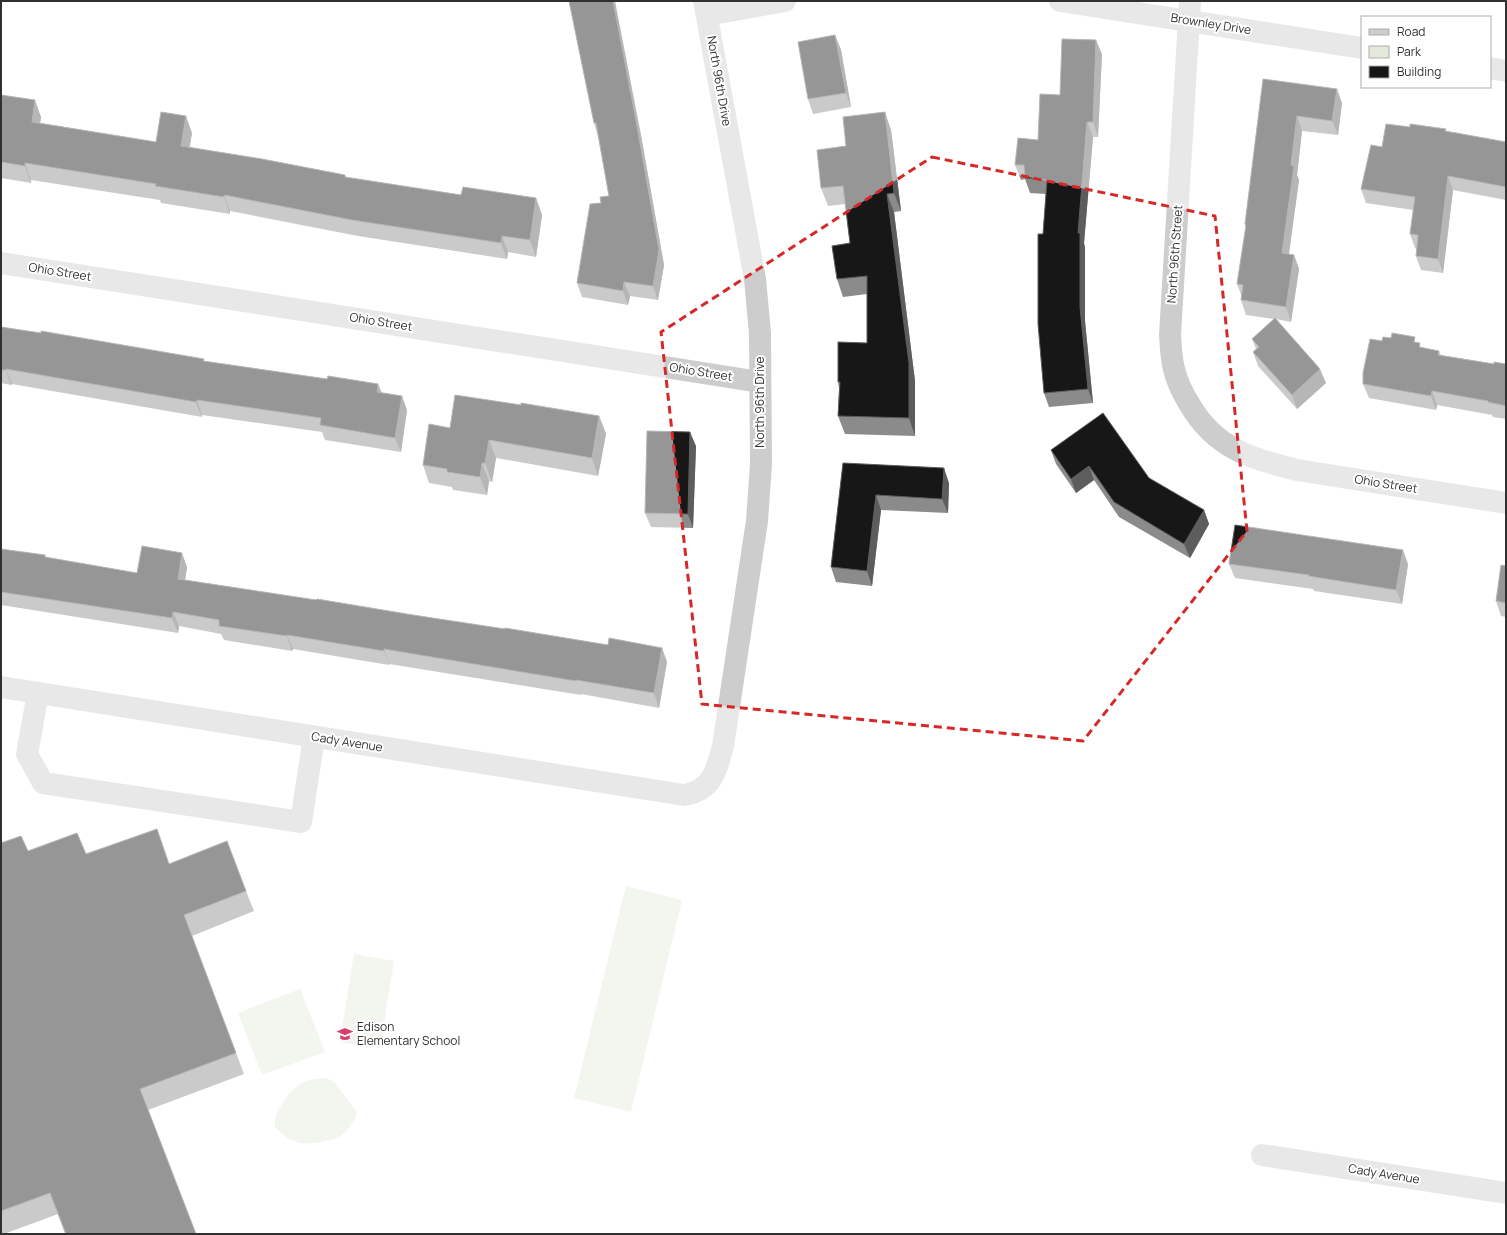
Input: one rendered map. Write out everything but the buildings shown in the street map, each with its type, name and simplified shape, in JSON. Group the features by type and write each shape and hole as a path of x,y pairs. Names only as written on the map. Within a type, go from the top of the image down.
{"street":[{"path":"706,8 785,1"},
{"name":"Brownley Drive","path":"1060,1 1189,11 1361,48"},
{"name":"North 96th Drive","path":"694,793 704,788 716,772 723,746 757,521 761,464 760,333 755,279 706,8"},
{"name":"North 96th Street","path":"1189,11 1170,335 1174,369 1183,393 1198,419 1214,435 1246,455 1266,463"},
{"path":"1491,68 1506,71"},
{"name":"Ohio Street","path":"1,263 760,382"},
{"name":"Ohio Street","path":"1266,463 1305,471 1506,503"},
{"name":"Cady Avenue","path":"1,687 684,795 694,793"},
{"path":"38,693 27,754 43,783 301,822 314,737"},
{"name":"Cady Avenue","path":"1262,1155 1506,1193"}],"highlighted area":[{"path":"932,157 1215,216 1247,531 1083,741 702,704 661,332"}],"green space":[{"path":"626,886 682,900 631,1112 574,1098"},
{"path":"354,954 394,961 380,1048 340,1042"},
{"path":"300,989 325,1052 262,1075 238,1013"},
{"path":"327,1078 334,1082 357,1112 350,1126 338,1138 312,1143 297,1142 282,1134 275,1127 276,1116 278,1110 293,1090 307,1081"}],"place":[{"name":"Edison Elementary School","path":"345,1034"}]}
